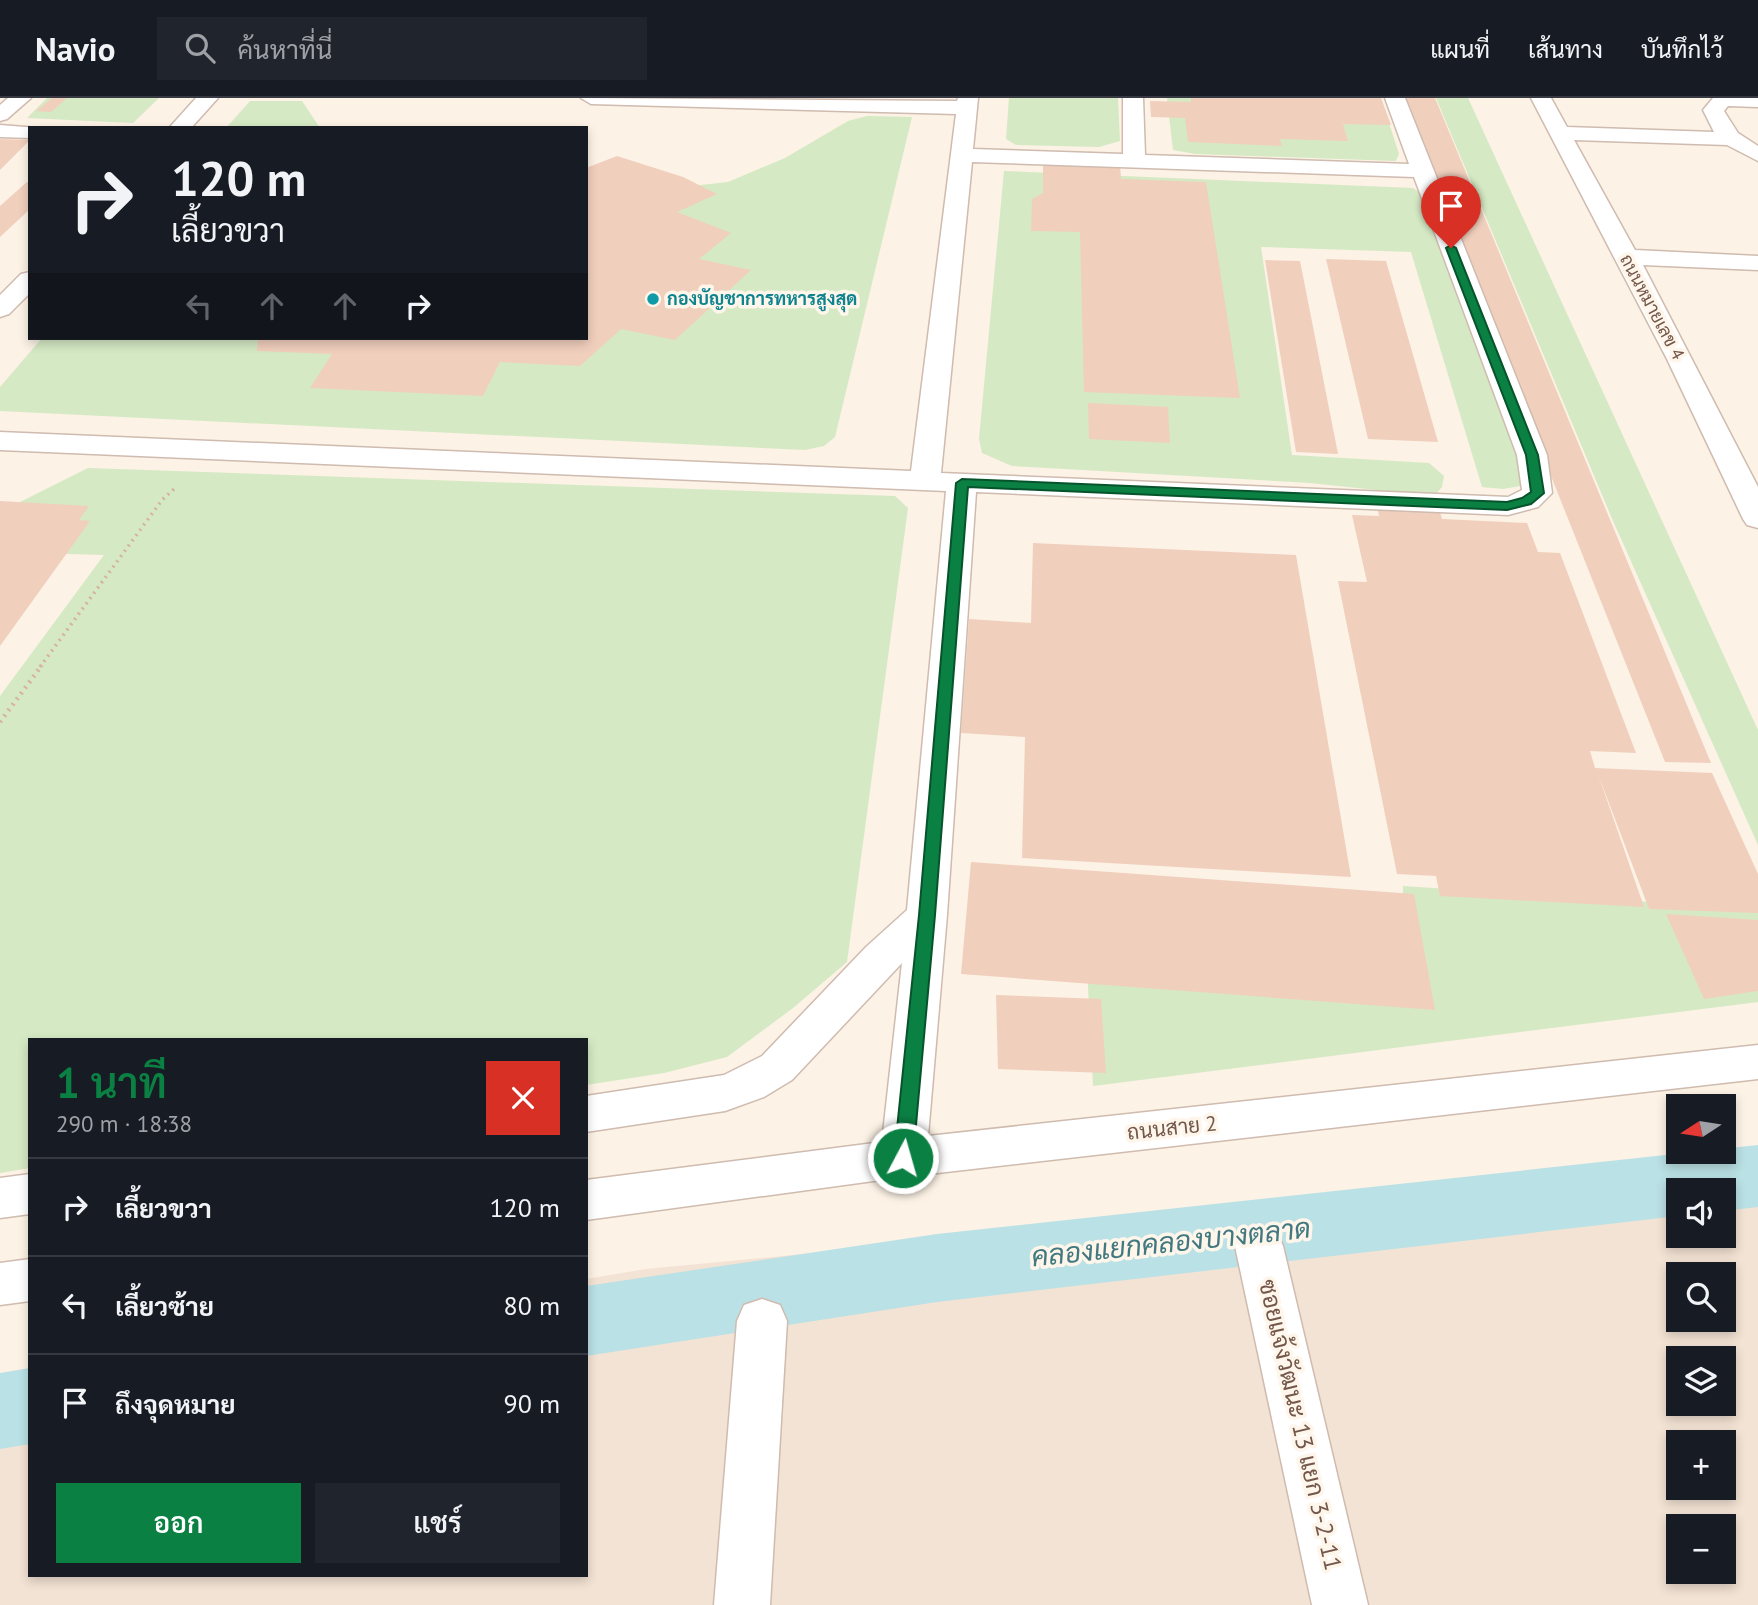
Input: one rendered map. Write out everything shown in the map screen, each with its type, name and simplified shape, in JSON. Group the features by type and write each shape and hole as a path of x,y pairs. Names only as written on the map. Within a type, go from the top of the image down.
{"street":[{"path":"0,115 21,98"},
{"path":"181,126 208,98"},
{"path":"591,98 967,103 925,481"},
{"path":"1133,98 1134,162"},
{"path":"0,441 1507,506 1527,501 1537,493 1532,455 1420,171 1395,98"},
{"path":"1732,139 1715,117 1713,110 1723,100 1758,100"},
{"path":"1555,113 1732,139 1758,154"},
{"name":"ถนนหมายเลข 4","path":"1555,113 1632,268 1744,456 1758,519"},
{"path":"1689,116 1715,117"},
{"path":"0,131 28,132"},
{"path":"962,155 1420,171"},
{"path":"1632,268 1758,263"},
{"path":"1632,268 1758,285"},
{"path":"0,309 28,281"},
{"path":"903,1158 927,915 962,483"},
{"path":"588,1114 725,1093 748,1085 777,1068 881,958 927,915"},
{"name":"ถนนสาย 2","path":"588,1200 903,1158 1758,1062"},
{"path":"0,1198 28,1194"},
{"name":"ซอยแจ้งวัฒนะ 13 แยก 3-2-11","path":"1259,1246 1340,1605"},
{"path":"0,1284 28,1280"},
{"path":"743,1605 762,1321"}],"path":[{"path":"0,722 162,500 181,482"}],"shaded area":[{"path":"1758,1163 1758,1605 0,1605 0,1377 28,1372 28,1577 588,1577 588,1279 646,1269"}],"green space":[{"path":"47,98 159,98 133,123 27,118"},
{"path":"1009,98 1118,98 1120,141 1099,147 1016,145 1006,139"},
{"path":"1167,98 1381,98 1399,154 1396,161 1195,154 1173,150"},
{"path":"1436,98 1468,98 1758,730 1758,845 1613,521"},
{"path":"250,101 302,101 319,126 228,126"},
{"path":"867,116 912,117 835,437 824,446 805,450 0,411 0,387 40,340 588,340 592,197 728,182 785,158 848,121"},
{"path":"1004,171 1413,188 1424,195 1522,470 1521,486 1503,489 1482,487 1411,252 1261,247 1292,455 1429,463 1444,476 1442,487 1434,496 1310,483 1012,466 982,453 979,439"},
{"path":"88,468 895,496 908,508 847,962 793,1008 727,1057 664,1073 588,1085 588,1038 28,1038 28,1168 0,1173 0,696 104,555 1,552 0,512"},
{"path":"1403,886 1758,909 1758,1002 1093,1086 1087,967 1402,975"}],"building":[{"path":"52,98 67,98 51,112 36,111"},
{"path":"1191,98 1381,98 1391,125 1343,124 1348,141 1280,139 1282,146 1188,142 1185,118 1151,117 1150,101 1191,102"},
{"path":"1406,98 1435,98 1711,763 1665,762 1545,461"},
{"path":"0,139 28,140 28,142 0,170"},
{"name":"กองบัญชาการทหารสูงสุด","path":"617,156 683,177 717,194 677,212 731,233 699,259 751,270 675,340 621,329 580,366 500,362 483,396 310,388 332,354 257,351 258,340 588,340 588,167"},
{"path":"1043,161 1120,164 1121,179 1206,182 1240,398 1084,392 1080,232 1031,231 1032,199 1043,193"},
{"path":"28,182 28,211 0,237 0,206"},
{"path":"1326,259 1386,261 1438,442 1368,439"},
{"path":"1265,260 1300,261 1338,454 1296,452"},
{"path":"1088,403 1168,407 1170,443 1089,439"},
{"path":"0,501 89,506 79,520 90,521 0,646"},
{"path":"1377,506 1439,509 1442,519 1527,523 1538,552 1560,553 1636,753 1590,751 1595,768 1712,773 1758,874 1758,913 1649,909 1598,774 1644,907 1440,896 1436,876 1397,874 1338,581 1367,582 1352,515 1379,516"},
{"path":"1033,543 1296,555 1351,877 1022,858 1025,737 961,733 969,619 1031,623"},
{"path":"971,862 1414,894 1435,1010 961,974"},
{"path":"1666,914 1758,920 1758,991 1704,999"},
{"path":"996,995 1101,999 1106,1073 998,1069"}],"waterway":[{"name":"คลองแยกคลองบางตลาด","path":"588,1321 937,1268 1758,1176"},
{"name":"คลองแยกคลองบางตลาด","path":"0,1411 28,1406"}],"place":[{"name":"กองบัญชาการทหารสูงสุด","path":"653,299"}],"route":[{"path":"903,1158 927,915 962,483 1507,506 1527,501 1537,493 1532,455 1451,248"}]}
